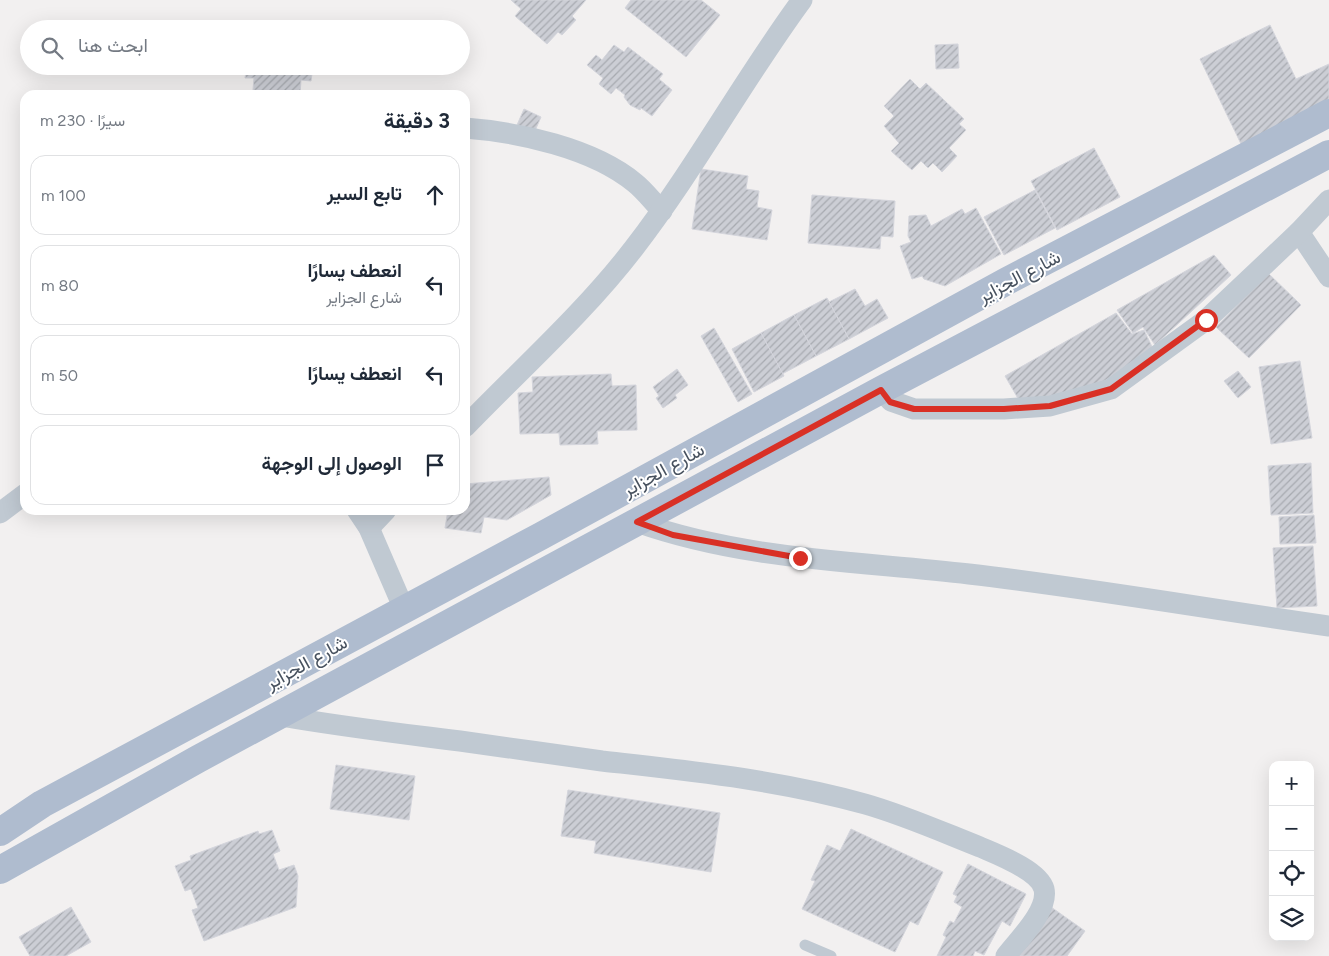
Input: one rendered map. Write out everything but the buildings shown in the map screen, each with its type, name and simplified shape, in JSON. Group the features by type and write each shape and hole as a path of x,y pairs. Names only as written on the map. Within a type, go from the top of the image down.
{"main road":[{"name":"شارع الجزاير","path":"0,832 42,804 1007,282 1329,113"},
{"name":"شارع الجزاير","path":"0,870 157,781 281,716 881,390 1329,154"}],"street":[{"path":"470,422 588,303 634,249 662,211 764,51 802,0"},
{"path":"470,128 504,131 532,137 604,163 635,182 662,211"},
{"path":"881,390 890,402 914,409 1004,409 1050,406 1111,389 1206,320 1329,200"},
{"path":"1298,232 1329,277"},
{"path":"0,513 20,498"},
{"path":"360,515 369,528 404,609"},
{"path":"369,528 381,515"},
{"path":"637,522 673,535 800,558 969,574 1329,626"},
{"path":"281,716 342,727 773,784 867,804 1008,859 1040,882 1044,890 1040,908 1022,938 1006,956"}],"lane":[{"path":"805,945 831,956"}],"route":[{"path":"800,558 718,545 673,535 637,522 881,390 890,402 914,409 1004,409 1050,406 1111,389 1206,320"}]}
